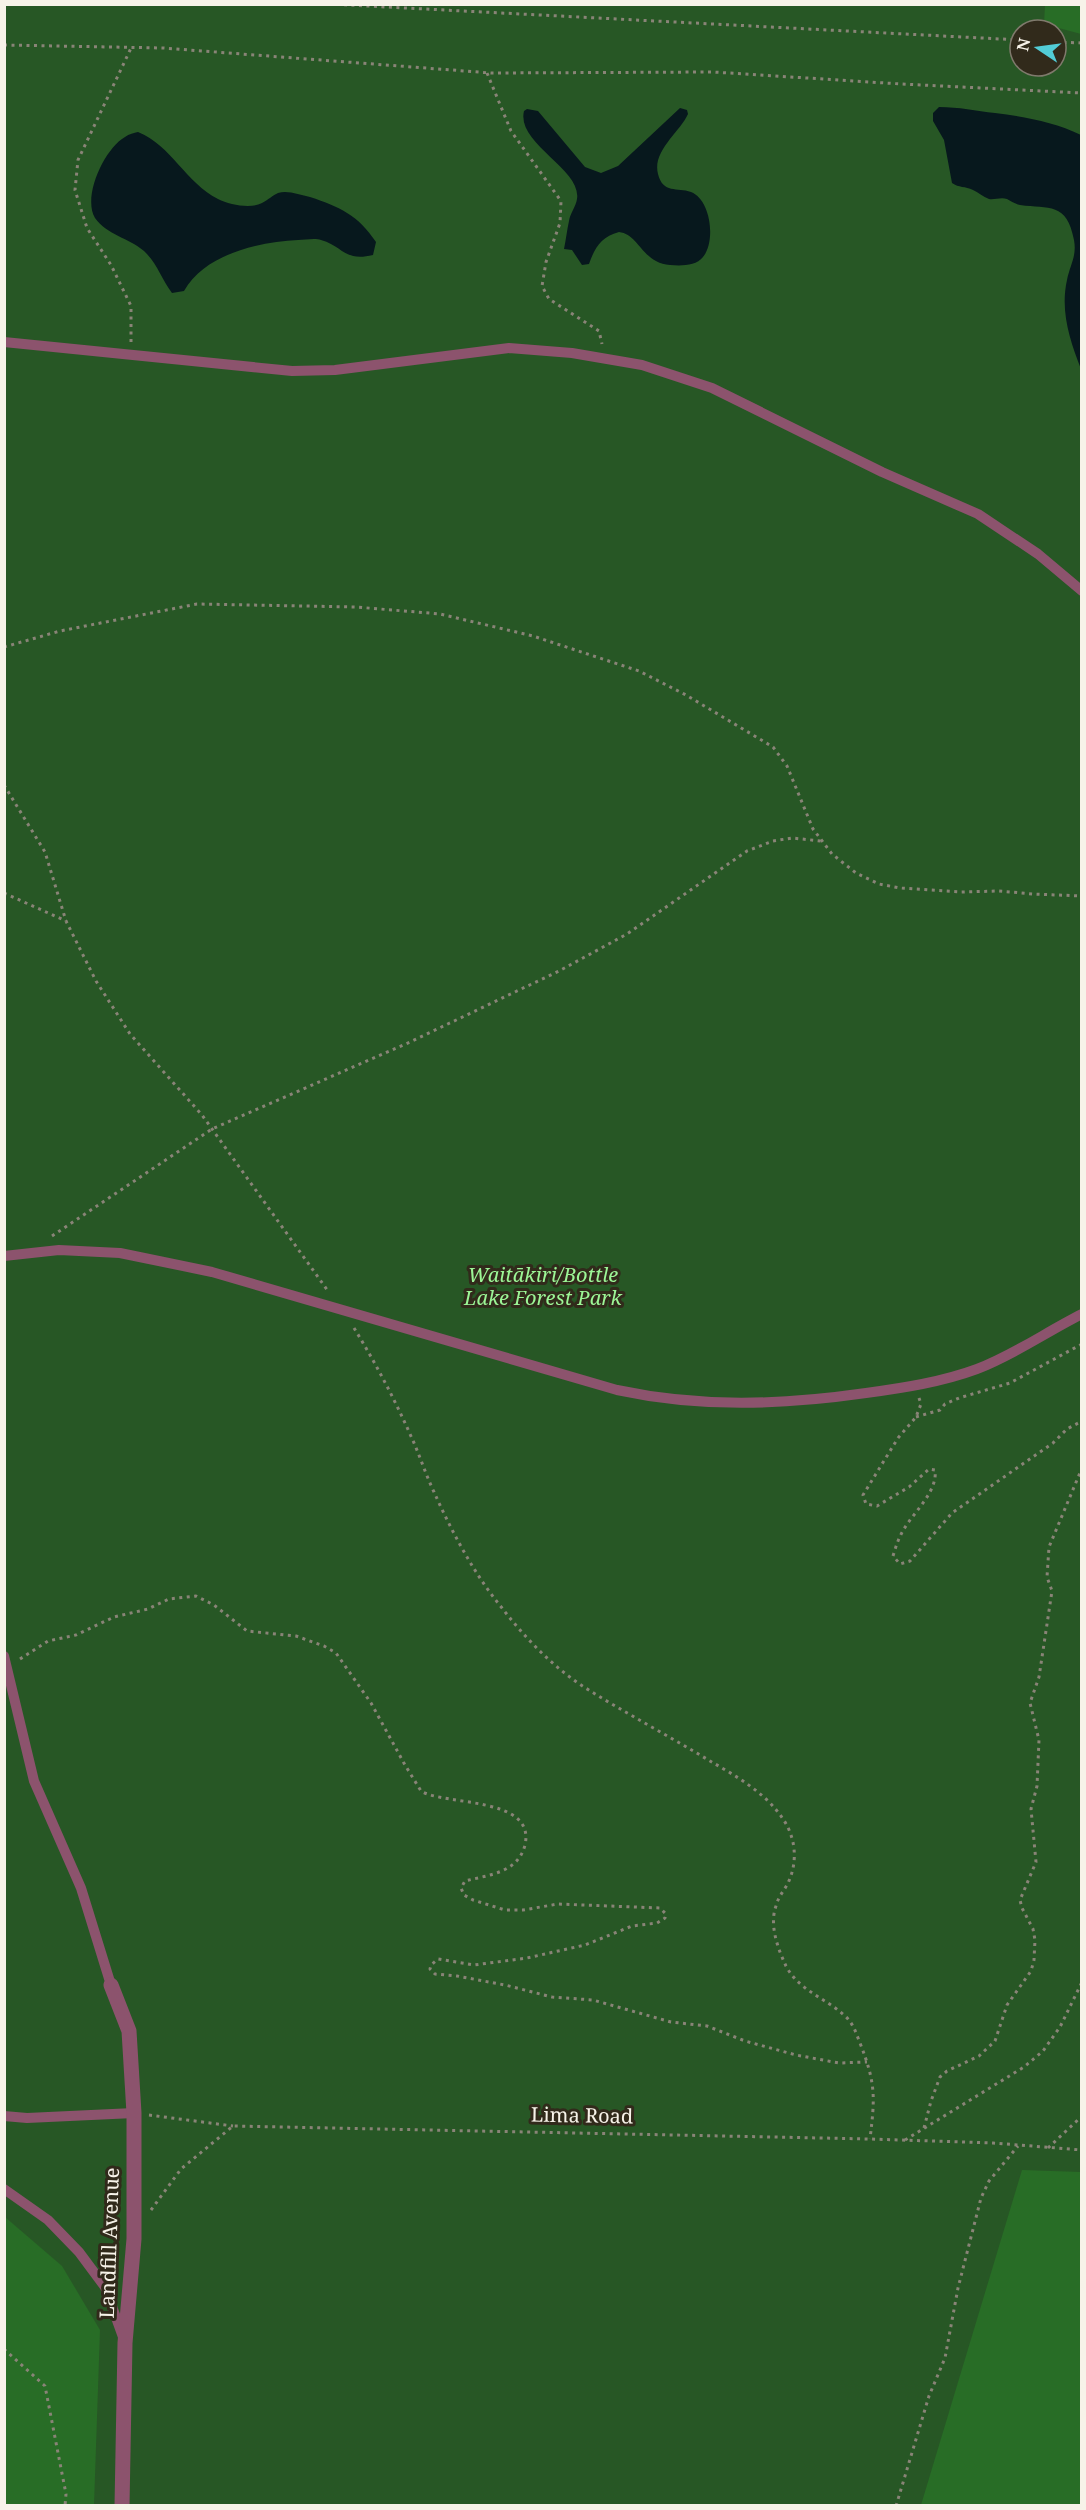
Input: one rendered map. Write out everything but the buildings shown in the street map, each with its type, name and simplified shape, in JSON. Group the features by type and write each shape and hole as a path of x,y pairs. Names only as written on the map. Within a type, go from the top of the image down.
{"street":[{"name":"Landfill Avenue","path":"111,1985 129,2031 134,2112 134,2239 125,2343 122,2505"}],"lane":[{"path":"4,342 292,371 335,370 509,348 572,353 642,365 712,388 882,472 978,514 1038,554 1082,591"},
{"path":"4,1256 59,1250 120,1253 212,1272 582,1381 656,1399 709,1403 831,1399 949,1378 1005,1357 1082,1314"},
{"path":"6,1660 34,1781 81,1888 111,1985"},
{"path":"4,2116 27,2118 134,2112"},
{"path":"4,2189 48,2220 79,2252 105,2287 125,2343"}],"path":[{"path":"329,4 1008,39"},
{"path":"4,45 132,46 487,73 713,72 1082,93"},
{"path":"130,356 131,306 111,265 87,228 75,190 78,160 132,46"},
{"path":"487,73 511,131 561,201 560,223 546,262 542,286 549,298 599,331 605,359"},
{"path":"4,647 60,631 197,604 356,607 440,614 533,636 639,671 686,694 773,747 787,766 813,830 822,842 832,854 856,873 879,884 900,888 960,892 999,891 1082,896"},
{"path":"4,785 45,852 66,921 96,981 130,1034 212,1129 369,1352 411,1434 434,1492 488,1591 516,1625 549,1659 577,1682 740,1779 775,1808 784,1820 791,1837 795,1857 790,1877 775,1906 777,1942 787,1967 794,1977 807,1990 845,2016 853,2026 873,2080 874,2097 870,2139"},
{"path":"26,1253 212,1129 410,1042 559,971 627,934 747,851 773,841 792,838 822,842"},
{"path":"4,893 66,921"},
{"path":"916,1417 940,1410 945,1404 959,1398 1010,1383 1082,1344"},
{"path":"916,1385 921,1404 916,1417 898,1438 863,1495 866,1504 877,1506 909,1487 929,1469 935,1470 936,1477 896,1544 893,1556 900,1564 910,1561 952,1513 1053,1443 1067,1429 1082,1421"},
{"path":"924,2128 940,2077 947,2071 980,2056 995,2041 1007,2005 1031,1971 1034,1960 1033,1929 1020,1900 1036,1862 1031,1809 1037,1786 1040,1740 1030,1703 1039,1677 1052,1591 1047,1577 1049,1547 1082,1468"},
{"path":"6,1660 17,1660 48,1641 76,1635 114,1617 148,1609 169,1599 187,1596 205,1599 247,1631 296,1636 324,1646 342,1660 359,1684 421,1791 439,1798 497,1807 516,1818 522,1825 525,1841 520,1856 498,1874 465,1881 461,1888 464,1894 473,1900 505,1910 523,1910 558,1904 660,1908 666,1914 665,1918 657,1923 632,1926 585,1945 545,1954 474,1965 438,1959 430,1969 435,1974 505,1985 552,1997 592,2000 671,2022 707,2026 745,2041 796,2055 839,2063 867,2062"},
{"path":"905,2140 1024,2067 1043,2051 1060,2027 1082,1982"},
{"name":"Lima Road","path":"134,2112 233,2126 870,2139 1082,2150"},
{"path":"1048,2148 1082,2116"},
{"path":"150,2213 181,2169 233,2126"},
{"path":"896,2505 926,2405 945,2358 958,2288 981,2198 989,2181 1018,2146"},
{"path":"4,2349 45,2386 66,2494 64,2505"}],"green space":[{"name":"Waitākiri/Bottle Lake Forest Park","path":"5,5 1081,5 1081,2505 5,2506"},
{"path":"1045,5 1081,5 1081,34 1068,30 1068,18 1044,18"},
{"path":"1022,2170 1081,2172 1081,2505 921,2505"},
{"path":"5,2217 62,2266 100,2330 94,2505 5,2505"}],"shaded area":[{"path":"939,107 1029,118 1081,135 1081,369 1065,314 1065,292 1075,246 1067,219 1055,210 1020,205 1005,198 989,199 973,190 952,183 944,140 933,121 933,113"},
{"path":"680,108 687,110 688,114 659,157 658,174 663,185 671,189 691,192 703,203 710,232 707,250 703,257 688,265 661,263 653,259 626,234 619,232 603,240 596,248 589,264 582,265 572,250 564,249 570,218 577,199 576,188 570,177 530,134 524,123 524,111 527,109 538,111 585,167 601,173 618,166"},
{"path":"138,132 160,146 197,184 223,201 240,206 252,206 278,193 286,192 310,197 348,213 376,242 373,255 363,257 350,255 319,239 282,241 250,247 219,259 193,278 184,291 172,293 149,256 100,224 92,209 91,198 103,162 117,143 128,135"}]}
